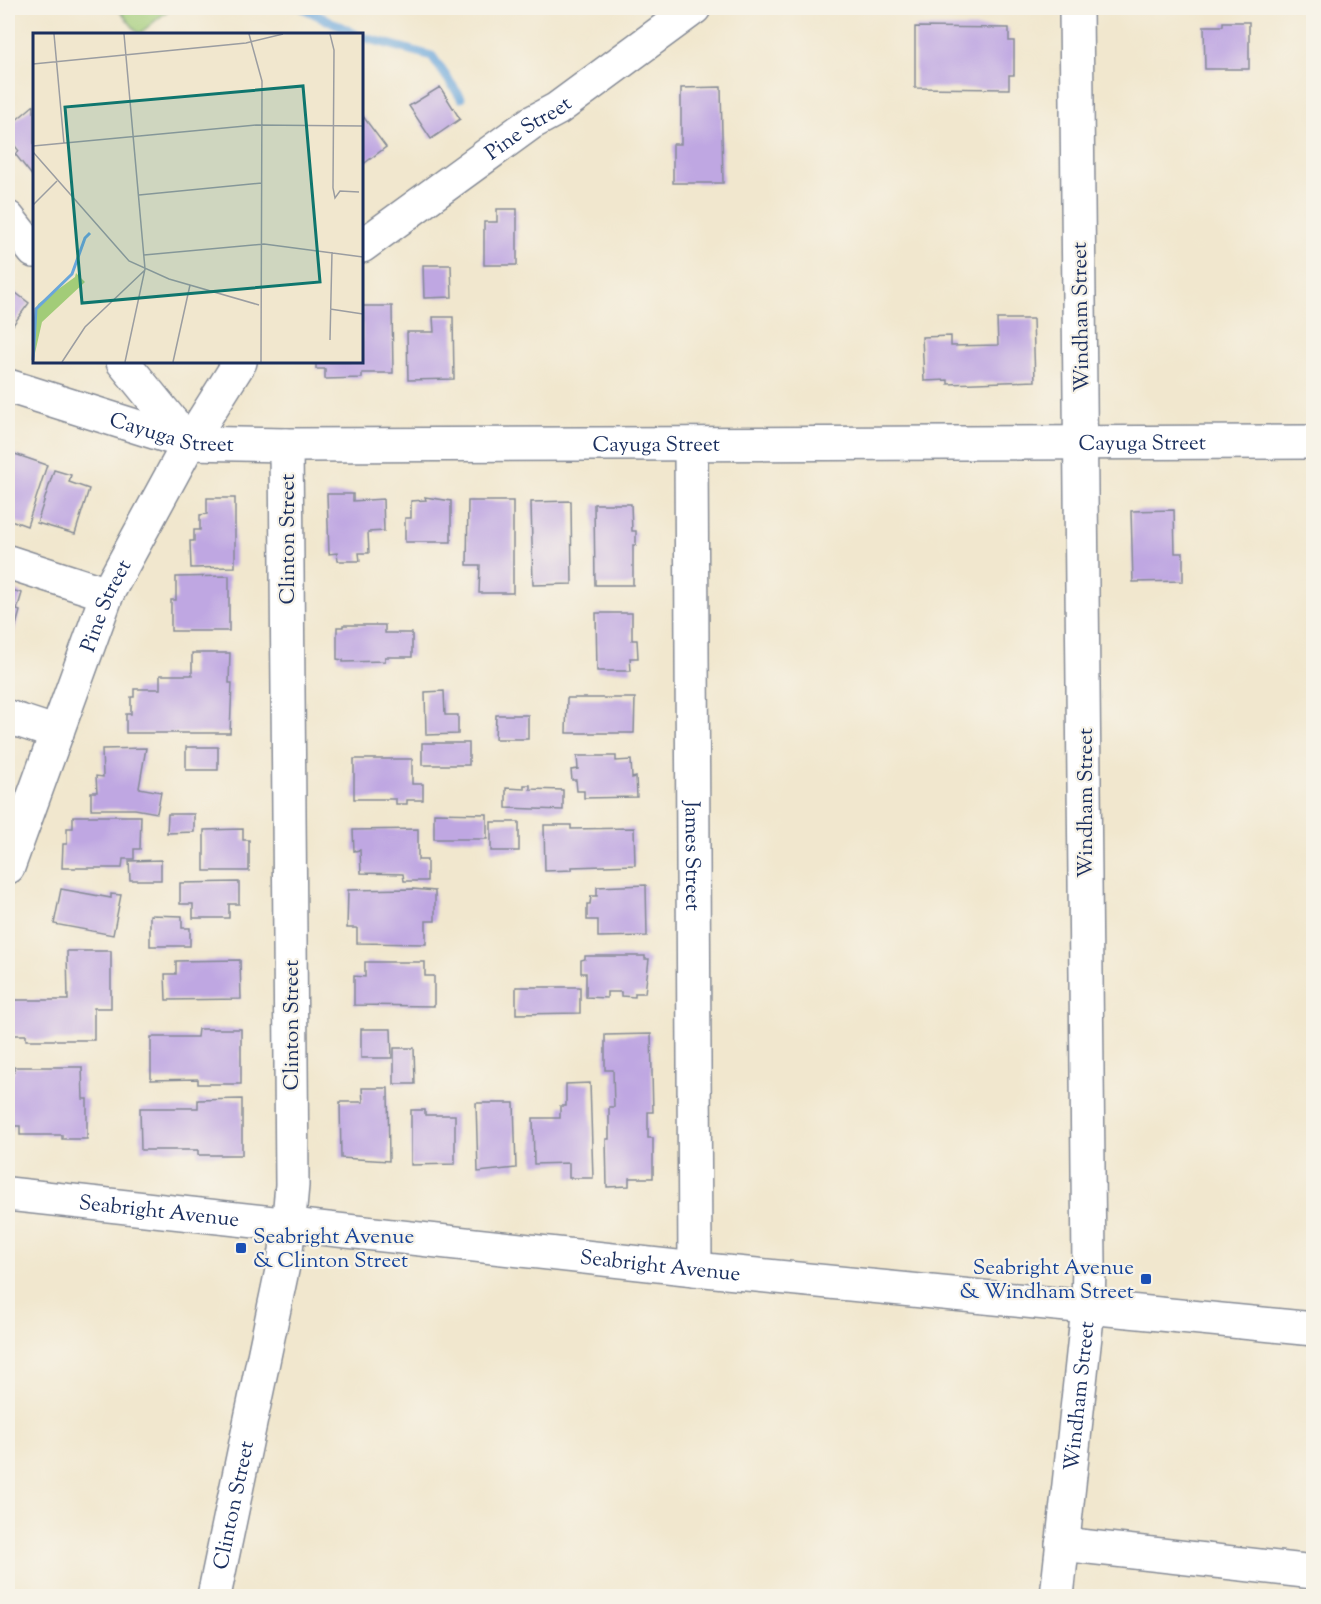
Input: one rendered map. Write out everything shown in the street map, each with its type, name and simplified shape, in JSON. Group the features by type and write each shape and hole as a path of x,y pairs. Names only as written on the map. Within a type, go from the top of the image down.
{"street":[{"name":"Pine Street","path":"363,245 531,123 557,109 694,8"},
{"name":"Windham Street","path":"1057,1596 1088,1308 1082,443 1076,8"},
{"path":"8,218 33,250"},
{"path":"124,363 189,443"},
{"name":"Pine Street","path":"8,867 108,594 189,443 239,363"},
{"name":"Cayuga Street","path":"8,386 189,443 286,445 1314,442"},
{"name":"James Street","path":"691,444 695,1269"},
{"name":"Clinton Street","path":"214,1596 286,1251 292,1185 286,445"},
{"path":"8,562 108,594"},
{"path":"8,717 57,733"},
{"name":"Seabright Avenue","path":"8,1194 289,1222 695,1269 1314,1329"},
{"path":"1062,1544 1314,1572"}],"green space":[{"path":"117,8 171,8 140,33"}],"building":[{"path":"1223,22 1249,22 1249,69 1205,69 1204,26 1223,26"},
{"path":"915,27 1009,28 1009,41 1014,41 1014,75 1009,75 1009,89 915,88"},
{"path":"440,87 460,119 431,139 409,106"},
{"path":"721,87 723,183 673,183 673,144 681,144 681,88"},
{"path":"33,106 33,177 15,154 19,151 8,137 8,127"},
{"path":"363,116 386,147 363,164"},
{"path":"497,209 517,209 517,265 484,265 484,222 497,222"},
{"path":"423,265 451,265 452,297 424,298"},
{"path":"8,287 29,303 10,329 8,326"},
{"path":"363,306 392,306 393,373 362,373 362,378 325,379 325,369 316,369 316,363 363,363"},
{"path":"433,317 453,317 454,379 408,380 407,332 434,332"},
{"path":"997,319 1033,319 1035,381 948,384 948,380 924,381 922,337 951,336 951,346 998,345"},
{"path":"9,452 47,465 27,526 8,519"},
{"path":"54,470 71,475 69,482 89,489 75,534 37,523"},
{"path":"327,494 353,494 353,501 383,499 384,531 368,532 369,553 359,553 360,561 338,561 337,553 329,554"},
{"path":"425,497 451,501 451,542 405,542 405,518 411,518 411,501 426,500"},
{"path":"207,498 235,498 235,567 191,568 190,541 194,541 194,530 200,530 200,515 207,514"},
{"path":"468,501 513,501 513,593 479,593 480,565 467,565"},
{"path":"571,501 572,584 533,585 531,502"},
{"path":"594,504 631,504 632,531 636,531 636,545 633,545 633,585 595,585"},
{"path":"1174,510 1175,553 1183,553 1183,581 1133,582 1131,511"},
{"path":"229,576 229,631 171,631 171,600 176,600 176,577"},
{"path":"8,589 22,593 17,610 20,611 8,654"},
{"path":"596,613 632,613 632,640 637,640 638,658 630,658 631,671 597,671"},
{"path":"343,625 385,625 385,633 412,633 412,657 385,657 385,661 343,662 337,659 337,627 343,627"},
{"path":"192,653 230,653 229,683 232,683 230,733 126,733 126,714 131,714 131,697 134,697 134,689 160,689 160,675 192,675"},
{"path":"444,691 445,715 458,715 458,734 426,735 425,692"},
{"path":"567,698 635,698 634,733 566,733"},
{"path":"496,715 528,715 528,739 495,739"},
{"path":"422,743 469,743 469,765 422,765"},
{"path":"186,747 218,747 218,770 186,770"},
{"path":"146,748 139,788 161,792 157,813 135,809 91,809 91,792 97,792 96,776 103,777 102,749"},
{"path":"577,756 616,756 616,761 631,760 632,778 636,777 637,797 584,798 584,791 577,791 576,780 572,780 571,770 578,769"},
{"path":"354,759 412,759 412,784 423,784 423,800 407,800 407,804 396,804 396,799 354,799"},
{"path":"524,785 530,785 530,789 563,790 563,810 506,808 506,788 524,789"},
{"path":"434,813 487,814 487,839 434,839"},
{"path":"168,814 194,814 194,832 167,833"},
{"path":"73,816 141,816 140,849 134,849 134,859 123,859 122,868 62,868 63,844 67,844 67,828 73,828"},
{"path":"491,822 519,822 519,851 491,851"},
{"path":"544,825 571,825 571,829 634,828 635,865 572,867 572,870 545,871"},
{"path":"243,829 243,840 249,840 249,871 204,871 204,830"},
{"path":"418,829 418,860 427,860 427,881 404,881 403,874 361,873 360,850 354,851 353,830"},
{"path":"161,860 161,880 130,880 129,861"},
{"path":"239,882 239,904 229,904 229,918 193,918 193,904 180,904 180,883"},
{"path":"646,885 647,936 598,937 598,920 587,920 587,904 590,904 591,896 597,896 597,887"},
{"path":"61,889 111,898 111,894 121,895 113,935 54,924"},
{"path":"348,890 435,891 435,921 426,921 426,944 357,943 357,928 347,928"},
{"path":"150,915 182,916 182,928 190,928 190,946 150,946"},
{"path":"67,951 111,951 111,1008 94,1008 94,1040 26,1040 26,1035 8,1035 8,1000 68,1000"},
{"path":"585,956 645,956 645,959 649,959 645,993 635,993 635,997 621,996 621,992 607,992 607,998 586,997 586,973 581,973 581,960 585,959"},
{"path":"240,960 241,999 166,1000 165,974 176,974 176,961"},
{"path":"365,962 425,962 425,976 434,976 434,1006 354,1005 354,976 365,977"},
{"path":"516,987 580,987 580,1013 516,1014"},
{"path":"198,1029 241,1029 241,1084 198,1084 198,1079 151,1080 151,1037 197,1037"},
{"path":"361,1029 391,1029 392,1058 361,1058"},
{"path":"651,1034 653,1112 648,1112 648,1138 653,1138 653,1178 629,1178 629,1186 607,1187 606,1139 609,1139 609,1107 614,1107 613,1070 605,1070 605,1035"},
{"path":"394,1048 414,1048 415,1084 394,1084"},
{"path":"14,1067 82,1067 83,1099 87,1099 87,1139 62,1139 62,1135 20,1135 20,1126 13,1126 13,1131 8,1131 8,1072 14,1072"},
{"path":"590,1083 593,1178 569,1178 569,1163 534,1164 533,1118 560,1118 560,1106 566,1106 566,1084"},
{"path":"362,1088 388,1088 389,1161 341,1158 340,1102 363,1102"},
{"path":"242,1099 242,1155 198,1155 198,1150 141,1150 140,1108 198,1108 198,1100"},
{"path":"476,1103 514,1103 516,1168 478,1172"},
{"path":"411,1110 425,1110 425,1115 455,1115 455,1164 411,1165"}],"waterway":[{"path":"303,8 353,33"},
{"path":"363,37 432,56 461,98"}],"place":[{"name":"Seabright Avenue & Clinton Street","path":"241,1248"},
{"name":"Seabright Avenue & Windham Street","path":"1146,1279"}]}
